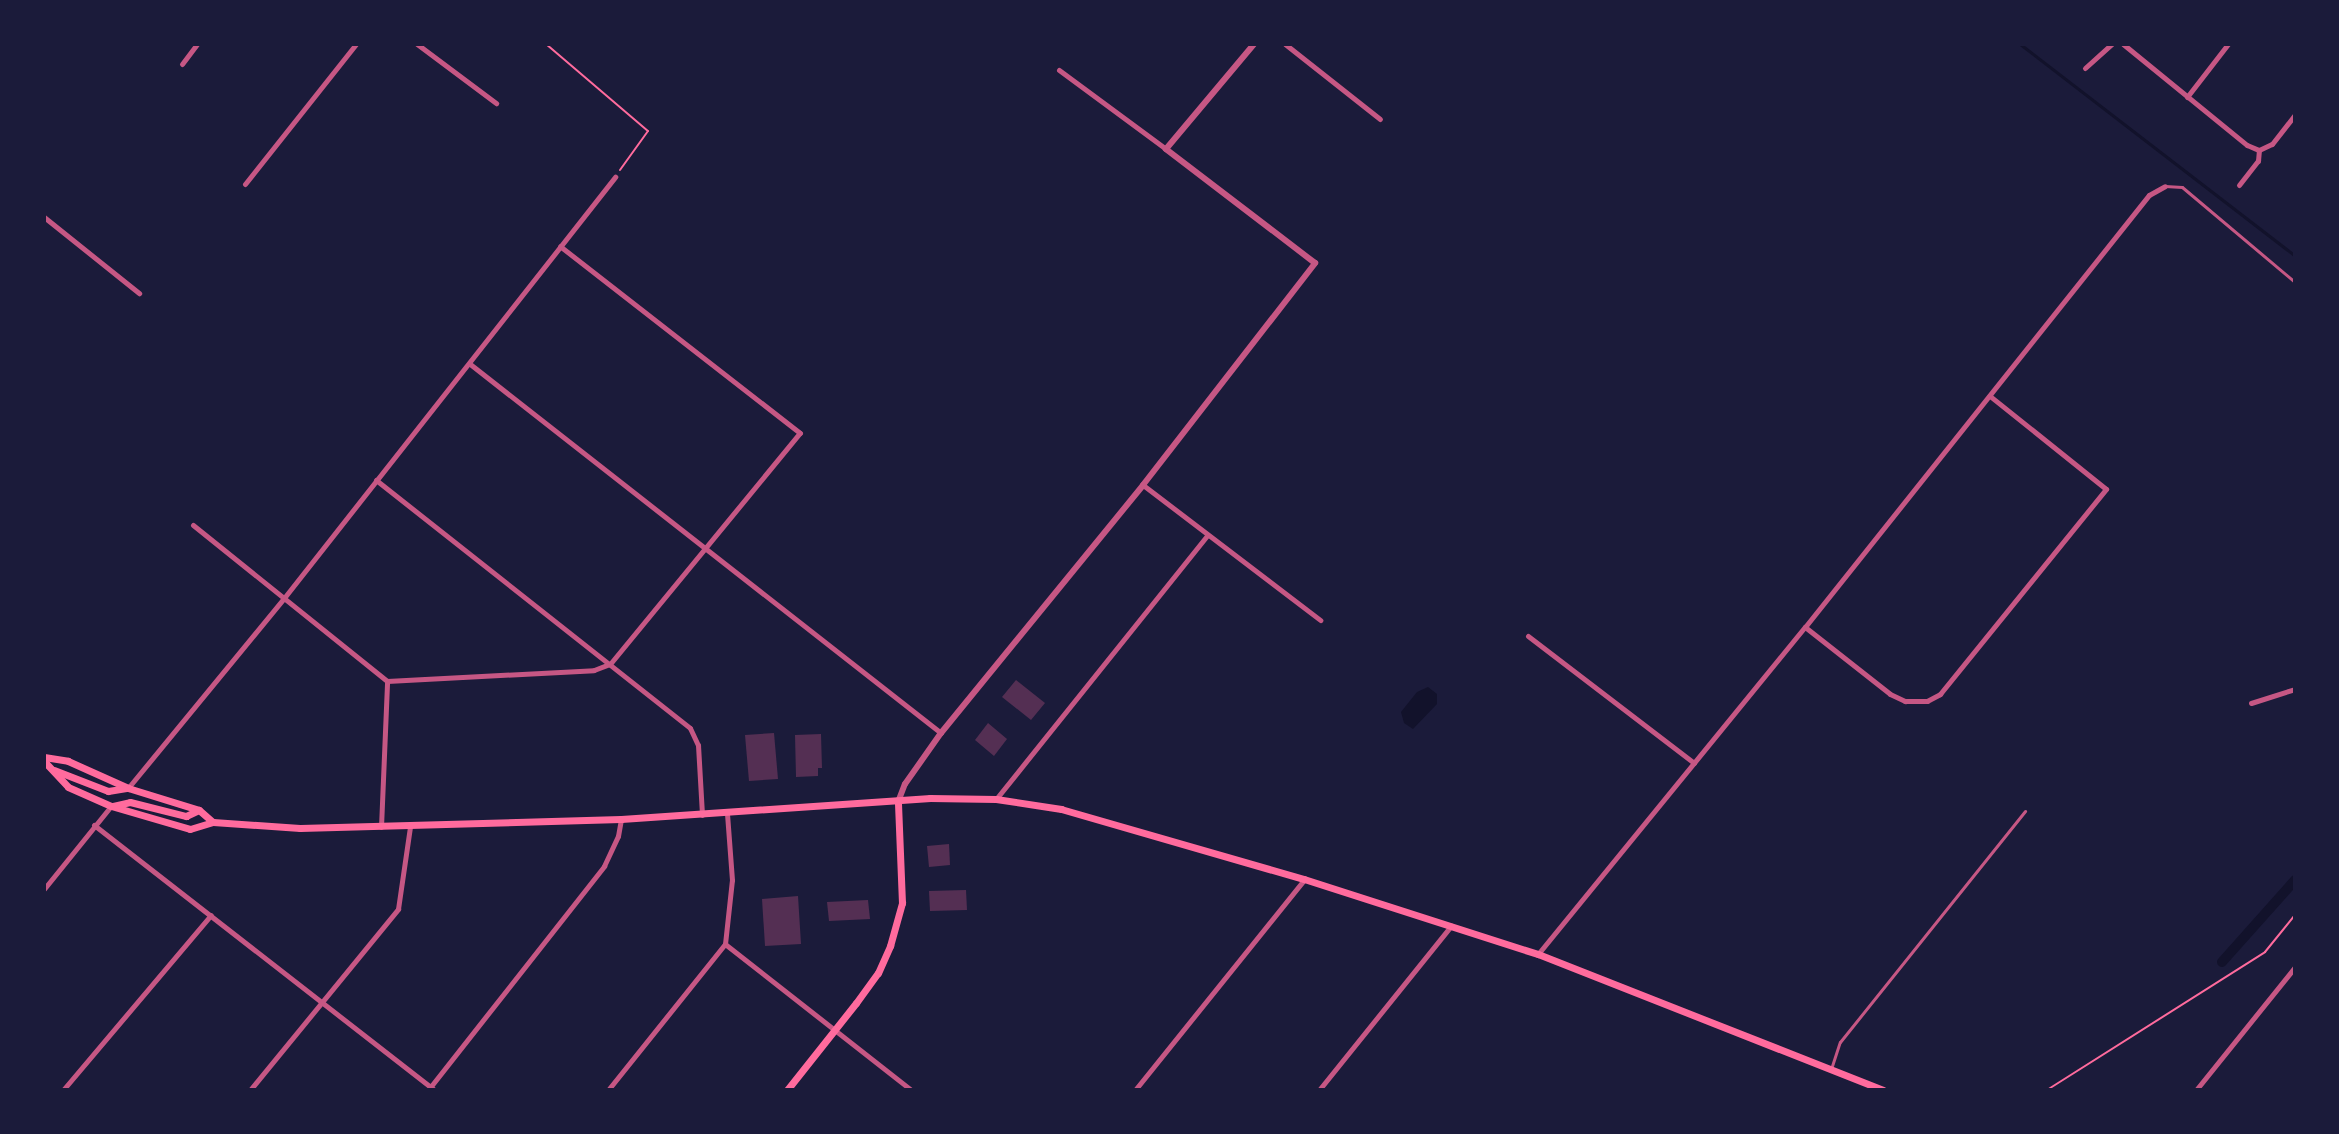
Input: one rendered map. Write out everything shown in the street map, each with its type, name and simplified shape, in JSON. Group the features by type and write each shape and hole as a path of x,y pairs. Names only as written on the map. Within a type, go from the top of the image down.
{"main road":[{"path":"45,762 68,761 128,788 199,810 213,822"},
{"path":"45,762 108,791 128,788"},
{"path":"45,762 68,787 111,806 190,829 213,822 271,828 410,827 621,819 930,798 996,799 1086,815 1304,879 1538,954 1883,1090"},
{"path":"111,806 130,802 186,816 199,810"},
{"path":"787,1090 836,1031 878,973 902,903 898,802"}],"street":[{"path":"182,64 197,44"},
{"path":"245,184 356,44"},
{"path":"417,44 496,103"},
{"path":"1166,149 1254,44"},
{"path":"1285,44 1380,119"},
{"path":"2085,68 2112,44"},
{"path":"2123,44 2247,145 2259,150 2272,144 2295,115"},
{"path":"2187,97 2228,44"},
{"path":"898,802 905,784 941,733 1143,485 1315,263 1059,70"},
{"path":"2239,185 2258,161 2259,150"},
{"path":"128,788 284,598 615,177"},
{"path":"1538,954 1805,627 2149,195 2165,186"},
{"path":"44,217 139,293"},
{"path":"193,525 387,681 594,670 610,664 800,433 560,246"},
{"path":"470,364 941,733"},
{"path":"1805,627 1890,694 1918,702 1940,694 2106,489 1990,396"},
{"path":"376,480 690,728 698,745 702,815"},
{"path":"1143,485 1320,620"},
{"path":"996,799 1207,536"},
{"path":"1528,636 1694,763"},
{"path":"381,827 387,681"},
{"path":"2251,703 2295,689"},
{"path":"44,889 111,806"},
{"path":"608,1090 725,944 732,880 727,814"},
{"path":"94,825 431,1089 604,866 618,836 621,819"},
{"path":"250,1090 398,909 410,827"},
{"path":"1135,1090 1304,879"},
{"path":"63,1090 211,915"},
{"path":"1319,1090 1451,925"},
{"path":"725,944 911,1090"},
{"path":"2196,1090 2295,967"}],"lane":[{"path":"2165,186 2182,187 2295,282"},
{"path":"1831,1069 1840,1042 2025,811"}],"path":[{"path":"546,44 648,131 615,177"},
{"path":"2047,1090 2265,952 2295,915"}],"shaded area":[{"path":"1428,687 1437,694 1437,704 1413,729 1404,723 1401,712 1417,692"}],"building":[{"path":"1016,680 1045,703 1031,720 1002,697"},
{"path":"988,723 1007,739 994,756 975,740"},
{"path":"774,733 778,779 749,781 745,735"},
{"path":"821,734 822,768 818,768 818,776 796,777 795,735"},
{"path":"949,844 950,865 929,867 927,846"},
{"path":"966,890 967,910 930,911 929,891"},
{"path":"798,896 801,944 765,946 762,899"},
{"path":"868,900 870,919 829,921 827,902"}],"waterway":[{"path":"2020,44 2295,256"},
{"path":"2222,962 2295,880"}]}
